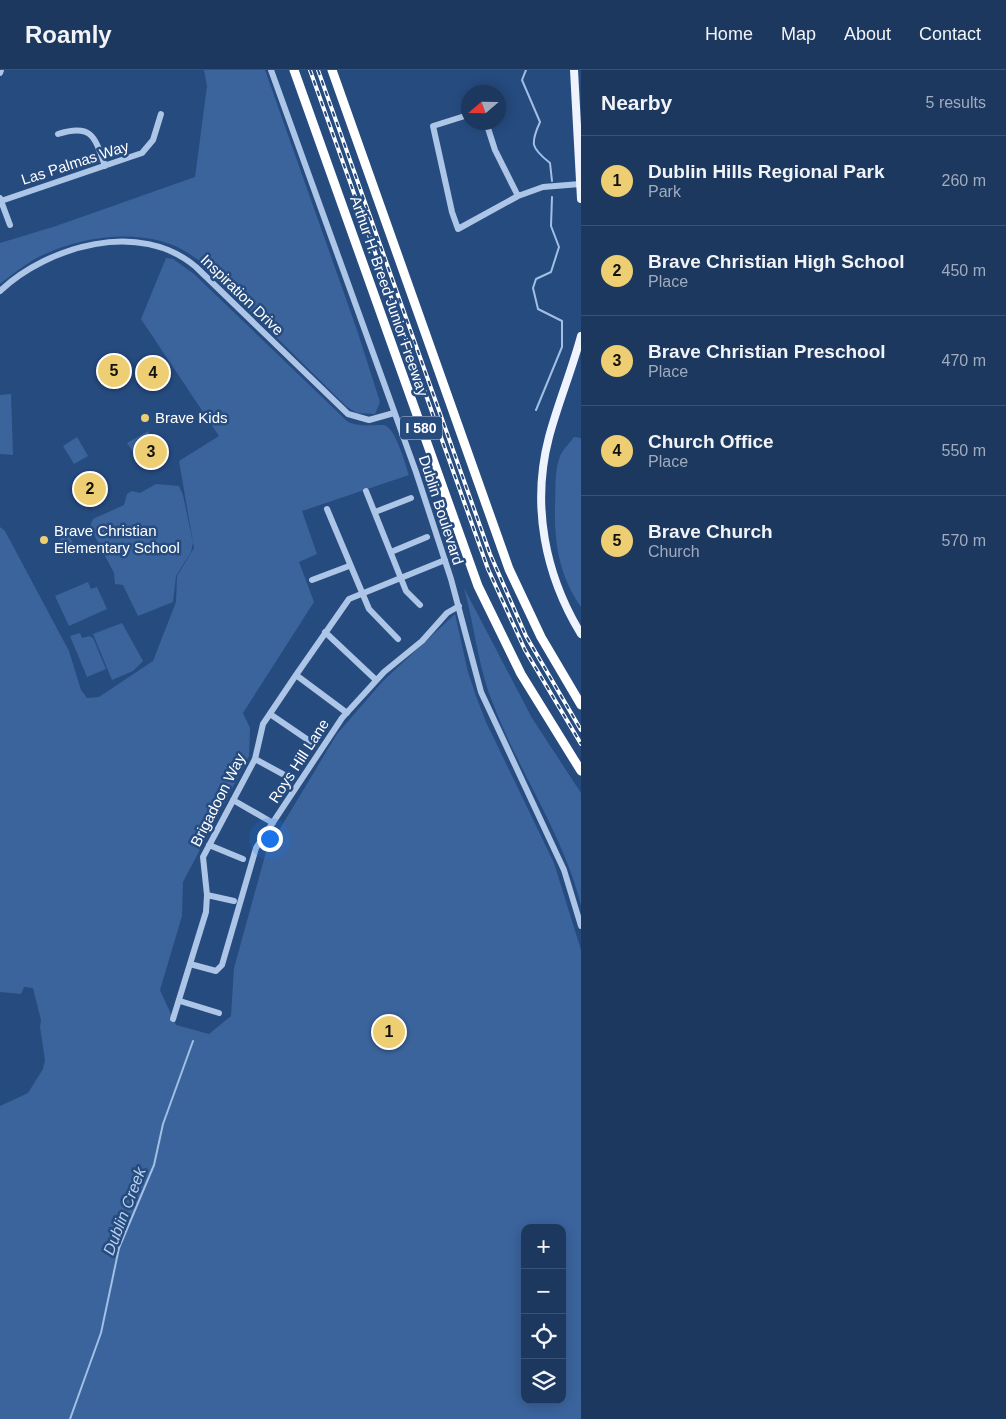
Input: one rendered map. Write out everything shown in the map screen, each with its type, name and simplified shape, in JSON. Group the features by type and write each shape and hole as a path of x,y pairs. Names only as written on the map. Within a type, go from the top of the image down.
{"highway":[{"name":"Arthur H. Breed Junior Freeway","path":"294,70 476,580 518,668 581,771"},
{"name":"Arthur H. Breed Junior Freeway","path":"332,70 503,551 541,637 581,705"}],"main road":[{"path":"574,70 581,199"},
{"path":"581,336 574,365 547,448 541,503 544,538 552,573 564,604 581,634"}],"street":[{"name":"Dublin Boulevard","path":"271,70 445,560 481,692 564,870 581,926"},
{"name":"Las Palmas Way","path":"1,199 138,156 149,148 155,135 160,114"},
{"path":"461,117 433,126 452,212 458,229 518,196 543,187 580,184"},
{"path":"58,134 77,129 89,133 97,144 104,166"},
{"path":"489,130 495,150 518,196"},
{"path":"1,199 10,225"},
{"name":"Inspiration Drive","path":"0,291 34,266 62,252 80,247 124,242 169,250 196,267 345,412 357,418 369,420 394,413"},
{"path":"366,491 406,591 420,605"},
{"path":"375,512 411,498"},
{"path":"327,509 360,594 369,610 398,639"},
{"path":"391,552 427,537"},
{"name":"Brigadoon Way","path":"173,1019 206,912 207,895 203,857 255,759 263,724 349,599 400,576 445,560"},
{"path":"312,580 349,566"},
{"name":"Roys Hill Lane","path":"190,964 216,971 222,965 256,848 346,713 392,664 422,641 441,618 459,606"},
{"path":"325,632 376,680"},
{"path":"296,674 346,713"},
{"path":"270,714 314,744"},
{"path":"255,759 290,778"},
{"path":"233,800 273,823"},
{"path":"208,845 243,859"},
{"path":"207,895 234,901"},
{"path":"180,1001 219,1013"}],"shaded area":[{"path":"204,70 265,70 357,330 380,402 375,414 357,413 347,407 197,259 170,244 139,237 107,237 75,243 39,257 0,284 0,243 56,226 195,177 207,86"},
{"path":"166,258 173,259 194,274 348,422 361,425 383,425 392,431 409,475 302,511 317,554 299,562 314,602 243,713 250,728 249,756 183,882 182,916 160,990 176,1025 209,1034 231,1016 234,968 266,852 337,734 383,681 455,614 468,672 476,696 486,722 554,863 581,950 581,1419 0,1419 0,1106 28,1093 43,1069 45,1060 40,1027 41,1020 33,988 24,987 21,994 0,992 0,527 5,531 69,651 81,690 87,698 99,697 153,661 176,602 177,576 194,548 179,461 219,436 141,319"},
{"path":"11,394 13,455 0,454 0,395"},
{"path":"148,431 153,440 133,452 127,443"},
{"path":"77,437 88,456 74,464 63,446"},
{"path":"574,437 581,438 581,607 568,583 559,558 555,519 558,462 561,453"},
{"path":"156,484 179,486 183,495 193,543 191,552 176,576 173,602 138,616 123,585 115,584 114,573 90,527 93,519 124,505 127,494 132,491 140,493"},
{"path":"67,531 73,543 64,547 58,535"},
{"path":"88,582 91,589 97,587 107,609 69,626 55,596"},
{"path":"464,588 532,718 581,793 581,905 563,854 504,731 489,692 480,663"},
{"path":"122,623 143,661 133,671 112,680 93,634"},
{"path":"80,633 82,638 89,636 93,638 106,669 87,677 70,636"}],"waterway":[{"name":"Dublin Creek","path":"526,70 522,80 540,122 534,145 539,153 550,163 552,181"},
{"name":"Dublin Creek","path":"536,410 562,347 562,321 538,309 533,288 536,279 551,272 559,247 551,226 552,197"},
{"name":"Dublin Creek","path":"70,1419 101,1333 119,1248 154,1165 163,1124 193,1041"}],"railway":[{"path":"310,70 488,569 525,650 581,744"},
{"path":"318,70 490,554 526,636 581,730"}],"place":[{"name":"Brave Church","path":"114,371"},
{"name":"Church Office","path":"153,373"},
{"name":"Brave Kids","path":"145,418"},
{"name":"Brave Christian Preschool","path":"151,452"},
{"name":"Brave Christian High School","path":"90,489"},
{"name":"Brave Christian Elementary School","path":"44,540"},
{"name":"Dublin Hills Regional Park","path":"389,1032"}]}
